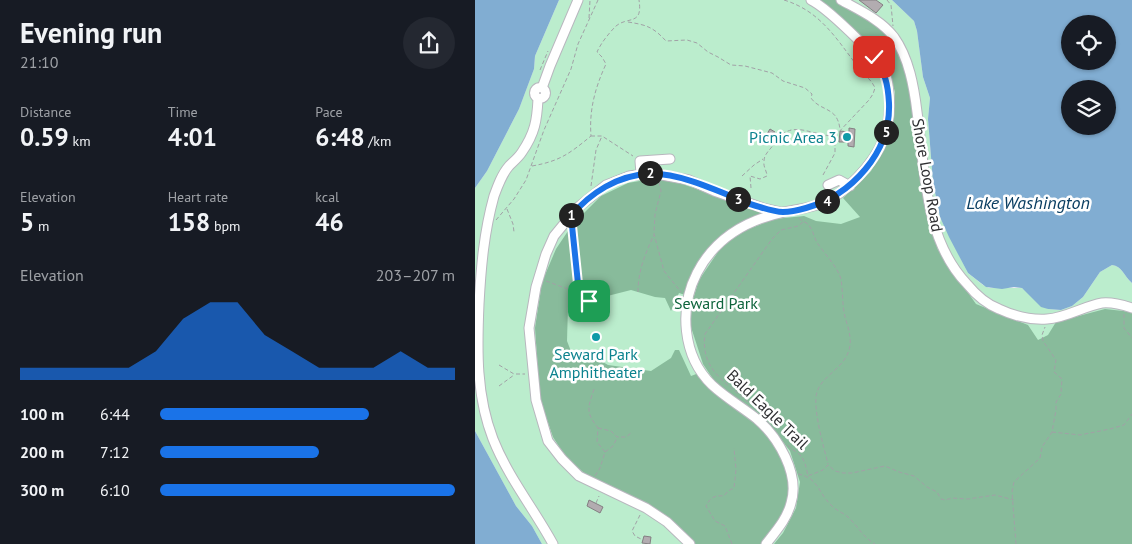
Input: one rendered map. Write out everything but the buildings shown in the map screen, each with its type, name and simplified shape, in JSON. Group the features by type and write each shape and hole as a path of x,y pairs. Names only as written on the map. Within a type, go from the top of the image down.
{"street":[{"path":"553,544 523,496 493,439 485,411 477,369 477,344 480,279 485,233 498,184 504,172 523,151 534,129 538,115 538,98 543,98 545,95 546,92 542,88 578,0"},
{"path":"765,544 786,517 792,501 793,489 790,472 780,446 768,430 712,385 698,367 690,348 685,324 691,286 703,263 716,246 735,230 752,221 820,204 831,199 849,186 868,166 882,144 888,124 889,112 887,80 883,68 823,8 811,0"},
{"name":"Shore Loop Road","path":"841,0 873,18 887,29 894,37 905,58 914,86 923,165 935,228 943,251 954,271 968,286 982,300 1016,315 1034,319 1049,319 1102,303 1115,303 1129,307"},
{"path":"641,174 640,161 670,159"},
{"path":"690,544 667,522 646,508 579,476 548,441 536,400 529,328 538,279 554,236 571,216 606,185 629,176 651,173 689,180 763,208 784,212"},
{"path":"828,184 839,180 849,186"}],"path":[{"path":"589,18 590,0"},
{"path":"495,222 521,189 532,166 544,130 571,69 578,44 597,0"},
{"path":"591,136 590,124 593,100 598,80 606,64 597,52 618,24 636,18 641,10 639,0"},
{"path":"784,0 795,3 812,12 839,41 875,88 869,100 835,136 835,153 823,175"},
{"path":"887,0 891,5 894,37"},
{"path":"628,22 643,24 656,29 666,41 687,40 697,43 708,52 731,65 745,66 772,73 783,80 805,88 812,94 811,98 815,105 830,110 836,116 840,129"},
{"path":"742,176 764,159 783,132 801,130 835,136"},
{"path":"532,166 567,156 591,136 603,136 627,150 640,161"},
{"path":"588,199 593,181 596,150 603,136"},
{"path":"751,188 750,176 761,178 767,176 764,159"},
{"path":"659,175 661,191 655,214 654,234 664,271 682,292 689,294"},
{"path":"507,208 514,232"},
{"path":"571,216 579,293"},
{"path":"798,217 811,227 818,244 830,259 831,264 838,270 850,332 850,347 846,357 839,367 821,384 816,393 818,423 828,465 835,471 843,473 885,466 914,476 927,487 937,492 941,499 945,500 952,498 968,499 995,494 1013,500"},
{"name":"Bald Eagle Trail","path":"751,405 714,373 705,355 703,344 705,334 772,239 781,230 792,228 803,222"},
{"path":"637,292 638,279 644,257 654,234"},
{"path":"538,279 587,296 589,301"},
{"path":"1129,307 1123,322 1128,334 1132,338"},
{"path":"1016,544 1012,492 1014,482 1040,458 1042,447 1052,432 1056,402 1061,394 1062,379 1054,372 1055,360 1043,341 1042,335 1049,319"},
{"path":"499,366 514,374 533,374"},
{"path":"499,386 514,374"},
{"path":"594,388 588,409 589,416 598,428 611,431 617,437 626,438 631,433"},
{"path":"1052,432 1081,435 1110,429 1123,425 1132,414"},
{"path":"598,428 597,442 605,452"},
{"path":"591,482 600,468 605,452 613,446 617,437"},
{"name":"Bald Eagle Trail","path":"786,442 791,449 800,454 805,462 808,476 831,506 850,519 855,528 875,544"},
{"path":"732,544 725,526 715,521 706,506 710,498 717,495 724,496 734,488 736,470 734,448"},
{"path":"790,472 808,476 823,470 828,465"},
{"path":"596,503 599,496"},
{"path":"640,515 633,531 635,536 641,538"}],"green space":[{"name":"Seward Park","path":"559,0 892,0 914,21 917,31 923,77 930,98 928,119 933,182 940,217 968,273 989,288 1022,288 1048,309 1061,310 1072,306 1083,297 1100,272 1112,265 1121,269 1132,283 1132,544 542,544 532,526 516,506 475,431 475,188 487,171 519,109 534,69 535,56"},
{"path":"819,0 836,0 885,31 896,47 906,70 913,108 919,174 938,250 976,304 1028,325 1038,340 1048,335 1056,322 1105,309 1132,312 1132,544 774,544 783,533 796,508 800,482 790,451 767,422 715,382 703,364 690,324 693,299 699,280 722,246 746,230 774,219 804,216 816,221 841,224 860,217 843,198 871,171 886,145 895,92 887,67"},
{"path":"651,179 671,180 765,213 735,226 715,243 699,266 685,295 679,293 671,311 665,298 631,290 568,306 567,341 574,359 585,363 596,358 608,365 651,371 671,358 675,350 679,350 691,376 699,373 757,424 779,447 789,478 788,499 782,516 762,544 693,544 688,537 594,482 565,456 553,437 540,400 535,328 542,282 556,249 572,225 601,196 628,183"}],"water":[{"path":"475,0 559,0 535,56 534,69 519,109 487,171 475,188"},
{"name":"Lake Washington","path":"892,0 1132,0 1132,283 1121,269 1112,265 1100,272 1083,297 1072,306 1061,310 1041,307 1022,288 1002,289 986,287 968,273 940,217 933,182 928,119 930,98 923,77 914,21"},
{"path":"475,431 516,506 532,526 542,544 475,544"}],"place":[{"name":"Picnic Area 3","path":"847,137"},
{"name":"Seward Park Amphitheater","path":"596,337"}],"route":[{"path":"589,301 587,296 579,293 571,216 577,208 606,185 629,176 651,173 689,180 763,208 784,212 820,204 831,199 849,186 874,158 882,144 888,124 889,94 887,80 883,68 874,57"}]}
